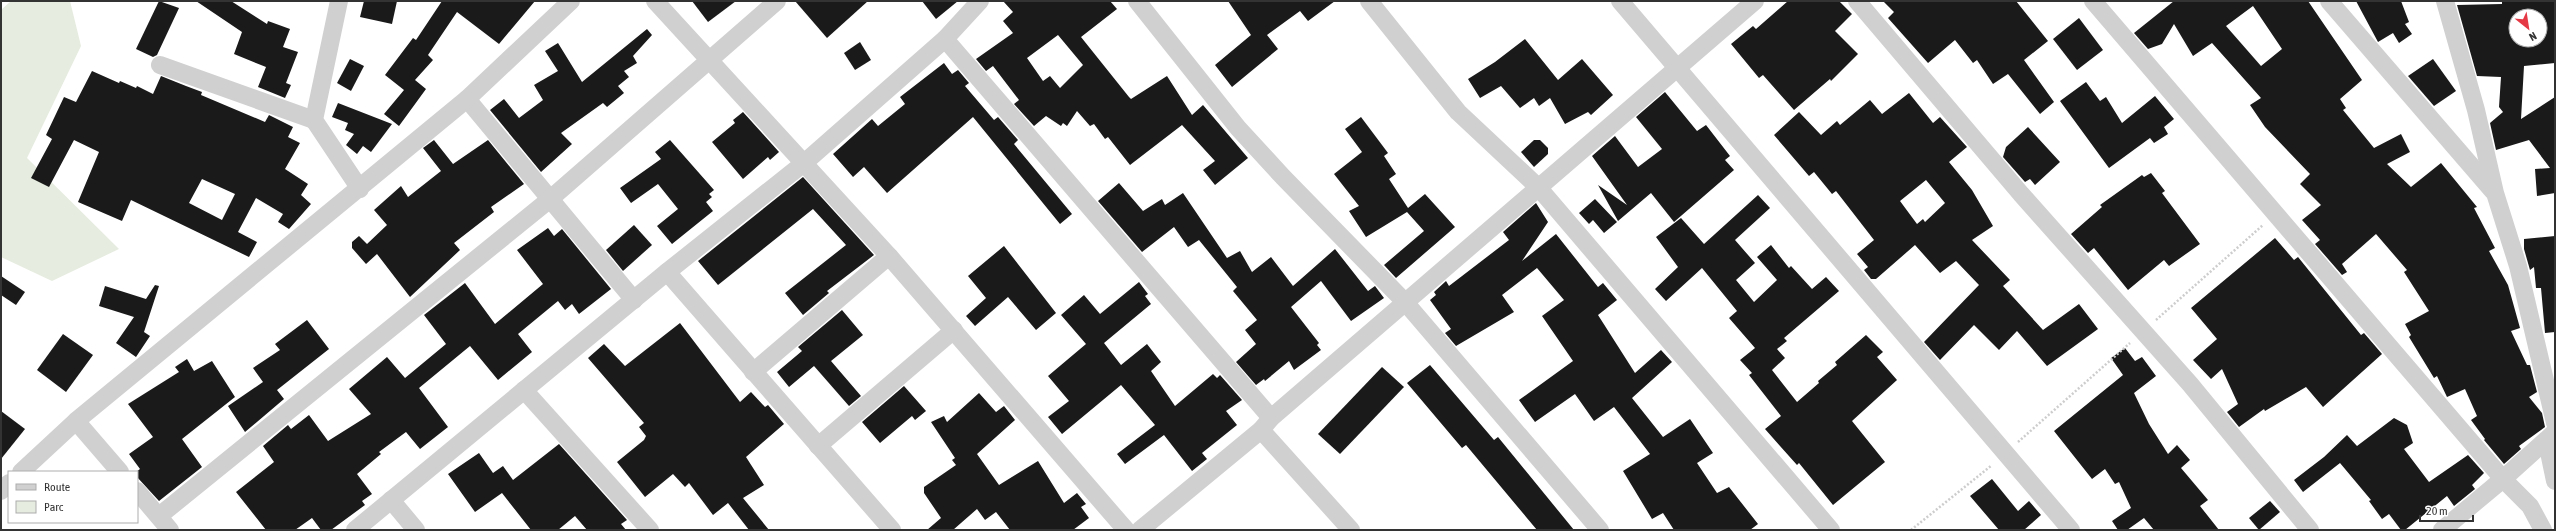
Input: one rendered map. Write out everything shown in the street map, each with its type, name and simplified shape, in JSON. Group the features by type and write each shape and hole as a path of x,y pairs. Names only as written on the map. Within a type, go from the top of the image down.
{"street":[{"path":"314,120 340,1"},
{"path":"22,471 76,421 360,189 466,99 571,1"},
{"path":"655,1 710,58 889,256 1126,530"},
{"path":"159,516 549,200 710,58 778,1"},
{"path":"355,530 667,272 804,163 945,39 980,1"},
{"path":"1137,1 1238,128 1283,178 1405,302 1600,530"},
{"path":"1370,1 1458,112 1538,187 1831,530"},
{"path":"1620,1 1677,70 2007,453 2071,530"},
{"path":"1140,530 1266,424 1405,302 1677,70 1755,1"},
{"path":"1856,1 2142,332 2190,384 2310,530"},
{"path":"2093,1 2503,480 2530,506 2543,530"},
{"path":"2329,1 2495,193"},
{"path":"2445,1 2476,110 2495,193 2518,266 2555,423"},
{"path":"945,39 1266,424 1351,530"},
{"path":"160,65 314,120 360,189"},
{"path":"466,99 634,300"},
{"path":"753,372 889,256"},
{"path":"667,272 892,530"},
{"path":"818,446 954,330"},
{"path":"524,390 650,530"},
{"path":"76,421 119,471"},
{"path":"2442,530 2503,480 2555,432"},
{"path":"2555,437 2550,457 2555,481"},
{"path":"138,492 170,530"},
{"path":"392,500 416,530"}],"path":[{"path":"1911,530 2007,453 2276,214"}],"green space":[{"path":"11,1 70,1 81,46 27,158 119,249 52,281 1,257 1,10"}],"building":[{"path":"159,1 179,8 157,55 153,57 136,49"},
{"path":"196,1 231,1 267,24 268,21 290,29 283,47 298,52 286,83 291,85 285,98 258,87 266,67 234,54 242,32"},
{"path":"364,1 397,1 392,24 360,17"},
{"path":"442,1 535,1 499,44 457,12 428,55 433,60 415,80 426,89 399,126 384,114 404,90 385,75 413,38 416,40"},
{"path":"692,1 736,1 708,22"},
{"path":"795,1 868,1 827,38"},
{"path":"922,1 958,1 936,19"},
{"path":"1003,1 1110,1 1117,9 1081,37 1129,97 1131,99 1167,76 1192,115 1203,105 1248,158 1215,185 1203,170 1215,161 1182,125 1130,165 1108,137 1105,139 1094,124 1090,126 1077,111 1067,126 1063,123 1061,126 1046,116 1034,126 1014,104 1019,100 993,66 986,71 976,59 1013,33 1003,21 1013,12","holes":["1058,35 1083,65 1060,88 1050,76 1043,81 1027,58"]},
{"path":"1228,1 1335,1 1308,21 1300,11 1267,35 1278,49 1232,87 1215,65 1251,35"},
{"path":"1788,1 1839,1 1852,14 1835,31 1858,54 1831,81 1830,79 1794,110 1763,75 1759,78 1731,44 1753,26 1756,29"},
{"path":"1883,1 2016,1 2048,41 2024,60 2054,102 2040,114 2008,74 1993,84 1977,60 1973,63 1955,40 1928,63 1888,18 1894,12"},
{"path":"2174,1 2308,1 2362,80 2340,99 2346,108 2343,110 2374,148 2401,134 2410,152 2387,164 2411,187 2441,163 2477,207 2474,208 2495,248 2489,251 2508,285 2520,328 2511,331 2527,365 2530,365 2537,392 2529,397 2542,413 2545,427 2519,446 2521,449 2504,464 2484,440 2485,439 2471,420 2477,416 2465,389 2447,397 2437,376 2434,378 2409,337 2411,335 2405,324 2429,311 2404,272 2407,270 2376,234 2342,264 2347,272 2342,275 2315,244 2320,240 2302,220 2321,205 2300,184 2310,174 2265,127 2250,105 2261,98 2212,43 2193,56 2174,24 2162,44 2148,49 2134,33","holes":["2253,6 2282,49 2261,66 2226,26"]},
{"path":"2356,1 2401,1 2409,22 2405,24 2412,34 2399,43 2393,33 2378,42"},
{"path":"2502,1 2555,1 2555,63 2524,66 2521,119 2555,97 2555,193 2537,196 2535,169 2550,168 2529,140 2496,150 2490,123 2503,112 2499,107 2501,77 2477,76 2457,5 2502,4"},
{"path":"2079,18 2103,50 2077,70 2053,39"},
{"path":"647,29 652,35 633,56 637,63 624,71 629,77 618,86 624,93 607,107 603,103 561,133 572,144 541,172 490,110 504,99 519,118 543,100 534,85 558,71 545,51 558,43 582,82"},
{"path":"1525,39 1558,80 1582,59 1613,95 1591,115 1588,112 1565,124 1550,98 1539,106 1534,98 1520,108 1501,86 1480,98 1468,79 1495,62"},
{"path":"860,42 871,60 855,70 844,53"},
{"path":"350,59 364,66 351,91 337,83"},
{"path":"2433,59 2456,91 2434,106 2408,76"},
{"path":"944,63 952,74 958,70 969,83 965,86 994,120 998,117 1018,140 1014,144 1072,214 1060,224 973,117 887,193 864,167 853,177 833,154 872,119 878,126 905,104 900,97"},
{"path":"92,71 119,83 120,81 136,88 137,86 153,94 161,76 202,92 201,95 265,122 269,115 293,127 288,137 300,143 285,169 308,184 301,195 311,204 289,229 278,222 283,214 256,198 238,232 257,242 249,257 131,200 122,221 78,202 99,152 74,140 49,187 31,178 52,139 46,135 64,97 76,102","holes":["202,179 235,194 222,220 189,203"]},
{"path":"2086,82 2100,101 2106,97 2122,123 2155,96 2174,119 2164,127 2168,134 2154,143 2150,138 2109,168 2060,101"},
{"path":"1665,92 1697,131 1706,125 1730,156 1725,160 1734,170 1674,222 1651,193 1618,221 1598,185 1627,205 1592,156 1615,136 1638,167 1662,149 1636,117"},
{"path":"1909,93 1933,123 1940,117 1967,147 1949,162 1972,190 1993,226 1972,240 2010,280 2003,286 2043,330 2079,304 2098,329 2047,366 2017,331 1999,350 1974,325 1940,360 1924,342 1979,285 1956,261 1940,273 1915,245 1876,279 1871,279 1864,270 1868,267 1857,254 1874,240 1836,191 1832,194 1814,172 1809,176 1774,135 1799,112 1821,135 1837,121 1840,125 1870,100 1882,114","holes":["1926,180 1945,203 1925,222 1923,219 1917,224 1900,201"]},
{"path":"338,103 392,124 371,152 363,146 357,154 346,145 354,134 345,130 348,123 332,117"},
{"path":"743,112 779,152 770,160 768,157 743,179 712,142 735,123 733,120"},
{"path":"1361,117 1388,153 1384,156 1396,174 1389,179 1408,208 1425,194 1455,227 1396,278 1384,265 1424,231 1407,212 1366,237 1349,211 1359,206 1334,174 1362,152 1345,129"},
{"path":"2028,127 2060,162 2035,185 2030,179 2025,182 2003,157 2006,147"},
{"path":"434,140 453,164 488,140 524,184 491,207 494,212 454,243 460,250 410,297 377,254 366,264 352,248 352,242 359,236 367,244 387,225 374,210 401,186 408,197 441,171 423,148"},
{"path":"670,140 714,190 709,194 712,197 706,202 713,211 672,244 657,226 678,209 658,184 631,203 620,188 661,159 655,152"},
{"path":"1534,140 1540,140 1548,148 1548,154 1534,167 1521,152"},
{"path":"2151,173 2165,191 2162,193 2200,244 2169,266 2164,260 2128,290 2094,248 2088,253 2071,234 2102,207 2100,205 2142,175 2144,177"},
{"path":"803,177 874,255 827,291 829,293 803,315 785,293 846,245 813,209 718,285 698,261"},
{"path":"1119,183 1143,211 1162,199 1165,205 1183,193 1227,258 1240,251 1252,272 1271,257 1293,286 1335,249 1368,291 1375,286 1384,298 1351,321 1321,281 1291,307 1319,343 1317,345 1321,350 1294,370 1289,361 1265,381 1264,379 1256,385 1236,362 1256,344 1245,330 1257,320 1233,291 1237,287 1199,240 1188,247 1174,227 1142,252 1098,201"},
{"path":"1758,195 1770,208 1735,240 1755,263 1736,280 1754,302 1777,280 1757,257 1771,245 1789,268 1791,266 1812,289 1826,277 1839,291 1784,338 1787,341 1777,349 1785,358 1772,370 1797,402 1837,365 1835,362 1866,335 1883,352 1877,357 1897,380 1852,421 1885,462 1833,505 1799,463 1797,465 1765,429 1781,416 1749,375 1752,373 1740,360 1755,348 1729,318 1737,311 1702,268 1666,301 1655,289 1678,267 1656,237 1681,218 1704,244"},
{"path":"1595,199 1617,222 1604,233 1593,220 1589,224 1579,213"},
{"path":"1536,203 1548,222 1522,261 1556,234 1598,287 1603,283 1617,300 1598,315 1635,373 1661,350 1672,362 1632,398 1663,437 1690,419 1713,453 1697,463 1717,493 1729,487 1758,524 1750,530 1674,530 1663,513 1652,519 1623,471 1650,454 1614,407 1594,421 1575,394 1535,422 1519,400 1573,361 1542,316 1564,300 1537,268 1502,295 1514,312 1456,346 1445,333 1451,329 1430,300 1436,295 1434,292 1446,281 1449,286 1509,240 1503,232"},
{"path":"634,225 652,245 623,271 606,250"},
{"path":"548,228 554,236 562,229 611,289 579,314 572,304 565,310 558,301 518,334 532,352 498,380 470,346 419,388 448,427 420,449 406,432 379,452 381,454 357,474 372,494 362,501 365,505 331,530 321,530 312,518 295,530 266,530 236,492 274,462 263,446 288,425 291,429 309,415 328,441 371,414 349,389 387,357 405,378 446,344 424,315 465,283 495,324 543,284 517,250"},
{"path":"2555,236 2555,332 2545,333 2541,288 2536,288 2534,267 2530,270 2524,249 2524,239"},
{"path":"2275,238 2294,260 2298,257 2361,335 2364,333 2382,354 2323,407 2306,387 2265,411 2264,409 2239,427 2227,412 2238,404 2222,369 2211,379 2193,360 2217,339 2191,308"},
{"path":"1004,246 1056,313 1036,330 1008,297 975,326 966,316 986,298 968,276"},
{"path":"1,276 25,292 16,305 1,295"},
{"path":"1139,282 1148,294 1145,296 1151,304 1104,343 1121,365 1147,344 1161,362 1151,371 1175,406 1213,374 1217,378 1220,375 1242,400 1226,411 1237,425 1202,453 1207,459 1192,471 1164,435 1125,464 1117,454 1155,425 1121,385 1062,434 1048,417 1069,401 1048,376 1086,344 1061,315 1084,295 1100,314"},
{"path":"155,285 159,286 144,332 150,336 136,357 116,343 134,317 99,306 105,286 146,299"},
{"path":"842,310 863,335 831,361 861,396 849,406 814,366 789,387 777,372 802,351 798,347"},
{"path":"307,320 329,349 277,390 284,399 245,432 228,406 263,382 253,368 280,350 275,344"},
{"path":"680,323 740,402 751,392 765,407 768,405 784,424 746,457 764,485 743,498 769,530 749,530 728,503 713,515 689,483 685,487 673,474 645,497 617,462 644,440 646,436 639,427 644,423 588,358 604,344 625,366"},
{"path":"63,334 93,355 66,392 37,370"},
{"path":"2125,348 2135,361 2142,357 2156,376 2134,393 2149,424 2168,454 2177,445 2190,460 2181,468 2208,500 2200,506 2219,530 2154,530 2144,518 2127,530 2118,530 2112,521 2131,508 2119,482 2115,484 2105,469 2092,479 2054,431 2123,375 2111,358"},
{"path":"187,359 194,371 212,361 235,397 182,439 202,467 159,501 138,478 137,471 140,469 129,454 153,437 128,404 179,372 175,367"},
{"path":"1430,365 1494,440 1498,437 1574,530 1537,530 1466,445 1462,448 1407,383"},
{"path":"1382,367 1404,387 1340,454 1318,434"},
{"path":"904,386 926,411 915,420 912,416 880,443 862,422"},
{"path":"979,393 996,412 1004,406 1015,420 977,454 999,485 1038,461 1064,503 1077,493 1086,504 1081,507 1089,518 1073,530 1010,530 996,512 985,520 977,509 953,530 927,530 941,518 924,493 924,487 956,465 952,460 955,458 931,422 944,416 947,422"},
{"path":"1,411 25,429 1,459"},
{"path":"2394,418 2407,425 2413,443 2404,449 2429,482 2468,455 2484,473 2472,485 2475,489 2454,506 2447,496 2405,530 2401,530 2389,514 2382,519 2369,501 2371,500 2340,463 2303,492 2294,480 2324,457 2347,435 2357,446"},
{"path":"559,444 627,520 621,524 626,530 587,530 575,516 558,530 531,530 502,493 475,512 448,474 479,453 493,473 503,466 513,480"},
{"path":"1992,479 2018,511 2029,501 2041,515 2024,530 1999,530 1970,496"},
{"path":"2270,501 2280,512 2259,530 2249,518"}]}
